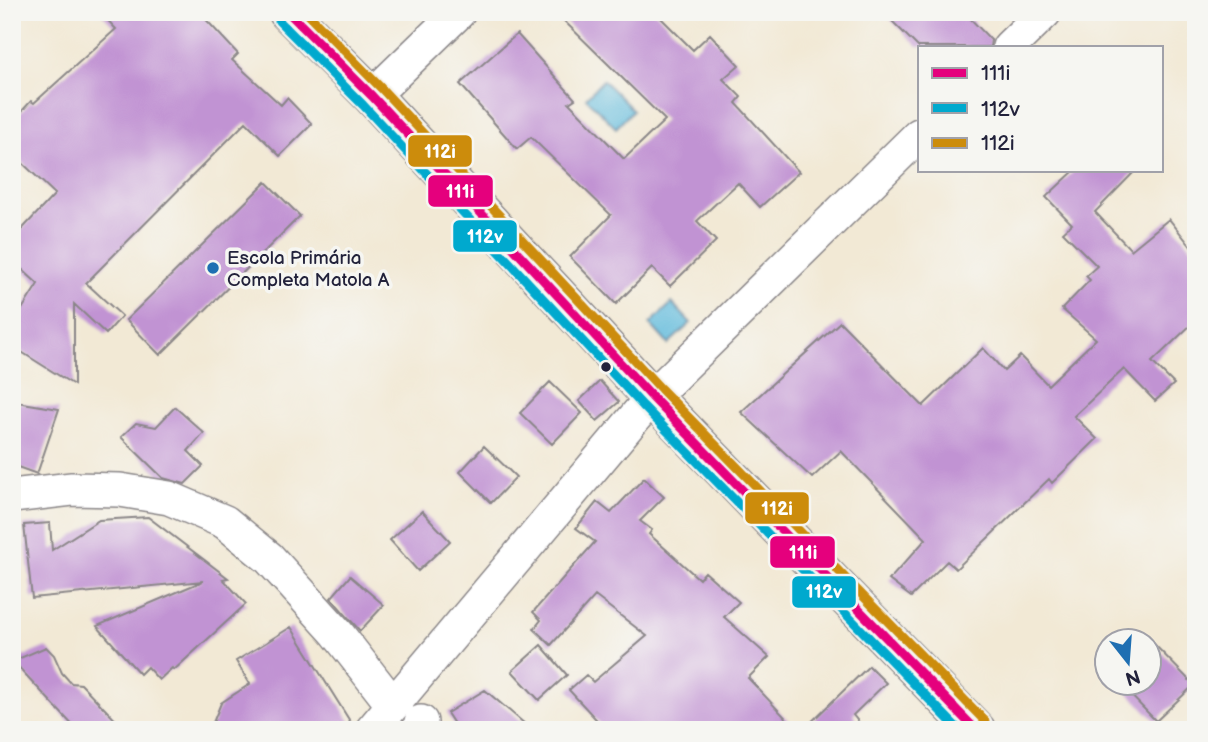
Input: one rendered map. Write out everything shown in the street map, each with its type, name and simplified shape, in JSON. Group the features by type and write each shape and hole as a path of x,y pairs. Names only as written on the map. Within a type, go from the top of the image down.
{"street":[{"path":"288,12 372,96 652,397 976,730"},
{"path":"372,96 459,12"},
{"path":"1010,46 1045,12"},
{"path":"12,496 72,489 120,490 169,498 225,522 270,558 337,633 382,717 652,397 918,136"}],"water":[{"path":"603,80 633,110 616,128 586,98"},
{"path":"672,303 691,323 668,344 650,324"}],"building":[{"path":"100,12 199,12 238,54 232,60 281,105 287,98 312,124 280,156 246,122 86,283 122,316 106,334 74,304 74,385 12,346 12,325 38,284 12,260 12,240 55,194 12,153 12,122 31,101 34,103 116,29"},
{"path":"555,12 655,12 693,50 710,34 739,65 723,79 741,97 736,103 799,172 760,207 738,183 697,221 716,241 670,286 652,268 616,304 570,257 611,215 531,137 517,149 460,84 517,34 575,99 569,103 624,159 665,120"},
{"path":"883,12 964,12 991,40 990,46 918,47"},
{"path":"1073,172 1134,172 1095,212 1131,250 1169,219 1196,253 1196,320 1152,362 1174,384 1155,401 1124,369 1074,416 1097,439 1052,483 1049,479 956,569 947,561 911,597 889,580 926,539 841,451 812,478 741,412 840,322 923,406 983,348 1004,371 1020,356 1048,385 1096,339 1062,309 1090,280 1086,276 1097,266 1063,232 1072,224 1046,197"},
{"name":"Escola Primária Completa Matola A","path":"266,182 300,216 160,355 126,320"},
{"path":"600,381 619,402 597,421 579,401"},
{"path":"550,382 582,413 552,444 520,413"},
{"path":"17,402 59,409 37,474 12,465 12,429"},
{"path":"175,407 204,433 188,451 203,466 185,484 163,478 121,437 136,423 156,427"},
{"path":"484,446 516,477 491,503 460,472"},
{"path":"644,478 664,497 640,521 652,530 649,534 699,579 705,572 739,602 724,617 769,657 748,678 797,730 606,730 569,690 586,675 593,682 647,636 595,596 551,645 534,629 541,620 533,612 595,542 576,528 597,502 611,513"},
{"path":"422,511 450,541 418,571 390,540"},
{"path":"148,517 228,578 223,579 246,604 174,670 172,668 159,680 147,667 140,674 97,626 203,581 32,598 24,525 50,523 52,550 99,520"},
{"path":"350,576 384,605 360,631 331,598"},
{"path":"291,627 353,730 210,730 221,703 250,684 236,661"},
{"path":"541,645 567,675 539,700 512,671"},
{"path":"46,647 71,683 81,684 125,730 77,730 13,661"},
{"path":"1162,652 1194,685 1156,721 1132,696 1162,696"},
{"path":"869,666 886,683 853,715 865,730 803,730"},
{"path":"485,690 532,730 458,730 447,713"}],"transit line":[{"name":"111i","path":"288,12 372,96 652,397 976,730"},
{"name":"112i","path":"306,12 381,88 661,389 985,721"},
{"name":"112v","path":"279,21 363,105 643,406 959,730"}],"place":[{"name":"Escola Primária Completa Matola A","path":"213,268"}]}
